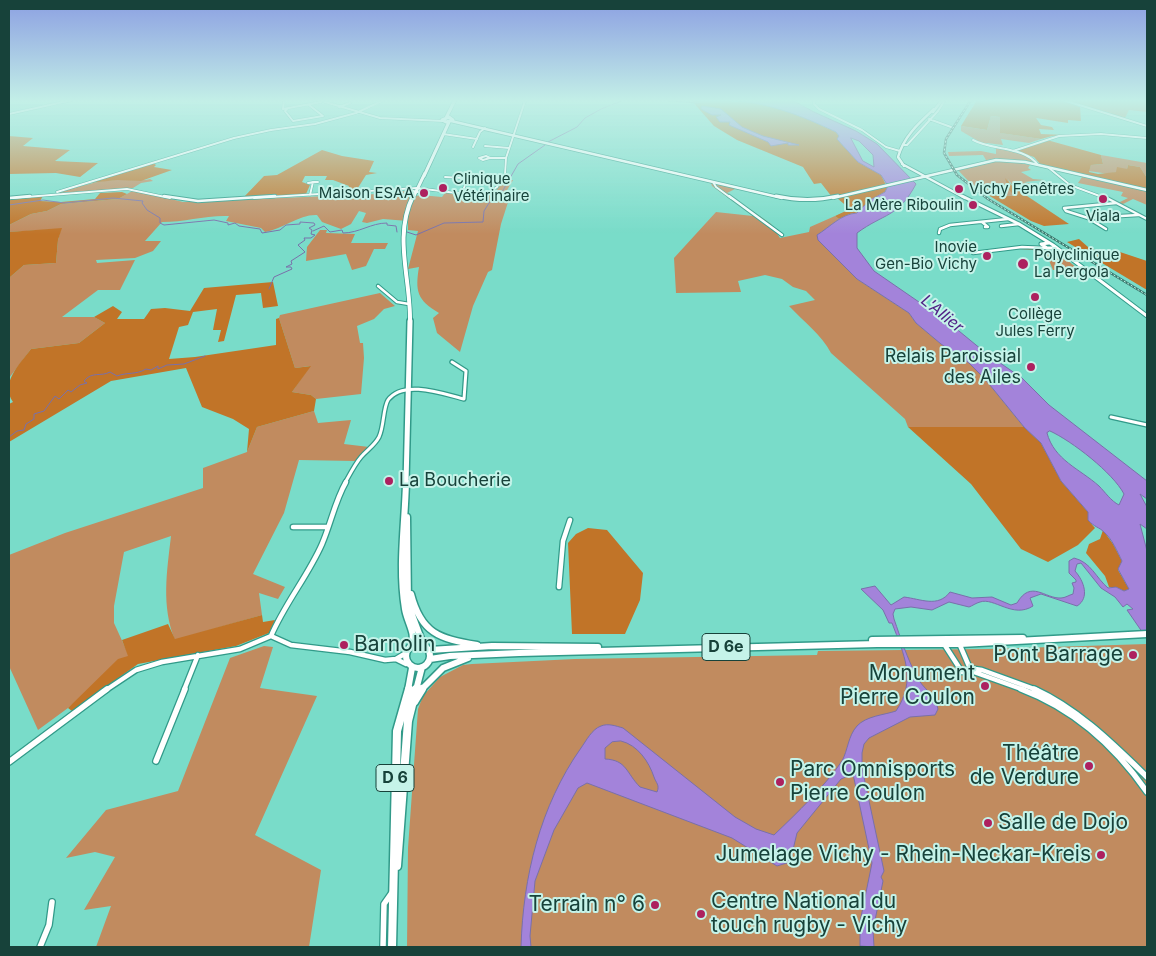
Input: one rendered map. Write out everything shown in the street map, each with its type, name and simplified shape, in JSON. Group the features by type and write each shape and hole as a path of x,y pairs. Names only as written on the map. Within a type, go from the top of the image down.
{"main road":[{"path":"406,497 403,530 403,597 407,620 414,640 406,653 409,666 422,667 430,660 430,650 423,644 408,604 406,497 409,337 402,239 407,216 438,145"},
{"path":"554,145 802,202 817,201 854,193 996,160 1017,161 1147,190"},
{"path":"904,145 898,157 902,164 941,186"},
{"path":"932,174 936,184"},
{"path":"922,177 1036,234 1147,316"},
{"path":"1036,234 1045,248 1054,248 1127,301 1147,320"},
{"path":"1042,243 1049,243"},
{"path":"408,578 416,615 433,634 454,643 492,646"},
{"name":"D 6e","path":"430,650 492,646 614,647 963,641 1146,634"},
{"name":"D 6e","path":"430,660 450,656 519,652 948,641"},
{"path":"412,646 423,644"},
{"path":"408,721 420,690 433,675 445,666 464,658 519,652"},
{"name":"D 6","path":"392,947 397,731 412,676 409,666"},
{"name":"D 6","path":"394,890 400,840 410,704 422,667"}],"street":[{"path":"53,194 213,145"},
{"path":"9,198 127,189 177,199 198,201 408,190 485,193 494,190 505,176 506,158 510,145"},
{"path":"884,145 889,148 902,148 906,145"},
{"path":"981,145 1031,156 1038,166"},
{"path":"1013,151 1032,145"},
{"path":"485,146 509,148"},
{"path":"490,158 506,158"},
{"path":"1049,168 1066,183 1100,195 1146,218"},
{"path":"445,177 463,178 474,176"},
{"path":"462,193 468,182 463,178"},
{"path":"713,182 716,187 782,235"},
{"path":"310,195 313,183"},
{"path":"1106,229 1088,218 1066,211 1064,208 1116,203"},
{"path":"1088,218 1122,217 1138,214"},
{"path":"939,233 940,229 950,225 1008,219"},
{"path":"982,222 988,227 985,227"},
{"path":"1001,226 1019,224"},
{"path":"973,253 1042,243"},
{"path":"1031,246 1045,248"},
{"path":"378,286 392,299 407,304"},
{"path":"9,762 112,685 136,670 162,662 240,649 271,636 280,615 320,549 338,496 360,458 379,438 388,401 399,391 408,388 464,399 466,371 452,362"},
{"path":"1111,417 1147,425"},
{"path":"559,587 563,542 570,520"},
{"path":"293,527 328,527"},
{"path":"271,636 291,645 344,651 385,660 396,660 409,666"},
{"path":"948,641 962,672 976,669 1018,681 1062,702 1096,728 1147,777"},
{"path":"963,641 971,671 1017,686 1060,707 1092,731 1114,751 1140,780 1147,792"},
{"path":"396,660 406,653"},
{"path":"156,761 198,655"},
{"path":"383,947 384,904 394,890"},
{"path":"40,947 52,917 52,902"}],"shaded area":[{"path":"9,145 70,150 55,161 98,163 80,177 56,173 9,174"},
{"path":"748,145 842,145 858,162 881,175 886,185 832,197 821,183 814,184 803,167"},
{"path":"842,145 854,145 863,161 874,167 873,155 863,145 878,145 916,184 897,209 857,233 857,248 874,271 948,322 987,354 1022,378 1049,405 1147,481 1147,499 1140,494 1147,507 1147,529 1140,524 1147,551 1147,639 1127,610 1133,609 1127,604 1123,607 1115,597 1101,588 1081,563 1077,564 1075,571 1083,584 1084,594 1081,603 1077,606 1041,594 1030,598 1033,606 1018,610 985,601 969,607 949,602 932,610 911,607 895,609 894,619 910,663 920,681 932,695 938,709 935,715 910,717 869,738 864,744 862,768 884,871 881,877 883,881 873,930 874,947 860,946 860,922 872,863 853,774 841,779 797,833 790,862 777,866 732,838 587,783 578,788 554,830 535,881 530,936 531,947 521,947 525,895 536,843 555,794 567,770 590,736 598,728 609,725 623,728 735,817 756,829 774,835 810,799 842,761 857,726 870,718 896,711 906,689 907,678 904,657 892,623 889,623 883,610 861,589 875,586 891,605 904,597 923,601 940,600 950,592 972,598 992,597 1011,605 1017,603 1028,592 1033,591 1055,598 1062,598 1073,594 1074,588 1072,583 1076,582 1076,580 1069,573 1069,561 1074,558 1085,563 1108,588 1116,587 1124,591 1129,589 1118,569 1122,561 1114,545 1102,530 1088,520 1088,512 1061,481 1041,443 1024,427 985,379 969,363 941,344 916,323 909,313 857,279 818,240 817,235 836,221 857,213 870,200 885,192 888,186 881,175 858,162","holes":["1050,431 1069,442 1102,467 1124,494 1119,505 1055,450 1047,433","621,741 633,746 642,755 657,784 657,792 640,787 626,768 618,762 605,759 605,748 612,742"]},
{"path":"1031,145 1064,145 1101,155 1103,164 1091,165 1089,172 1098,174 1116,172 1117,167 1127,169 1128,165 1140,167 1147,178 1147,189 1041,165 1034,157 1019,152 1019,148"},
{"path":"996,148 1022,154 1035,164 1010,159 986,160 983,155 949,156 948,152 981,151 996,154"},
{"path":"322,150 342,156 374,161 369,172 377,173 366,175 356,191 347,191 349,186 333,180 325,180 327,176 305,176 302,182 310,185 306,194 243,198 264,176 277,175"},
{"path":"1101,155 1147,163 1147,178 1140,167 1128,165 1127,169 1109,174 1089,171 1091,165 1103,164"},
{"path":"995,161 1012,161 1030,165 1028,168 1031,170 1021,172 1033,179 1044,180 1024,182 1050,189 1032,192 1015,189 1008,179 1015,196 989,194 978,189 958,170"},
{"path":"153,163 156,165 154,167 172,170 141,181 117,180 90,183"},
{"path":"1082,177 1147,191 1147,205 1133,199 1121,205 1118,203 1128,198 1121,196 1123,192 1078,183"},
{"path":"1005,178 1015,189 1032,192 1024,194 1069,224 1044,226 1031,221 988,195 1014,196 1008,188"},
{"path":"150,179 153,181 141,183 133,188 58,193 100,182"},
{"path":"504,180 513,180 506,192 511,193 501,224 492,270 488,272 473,306 460,352 437,333 433,318 439,313 426,304 419,294 417,282 419,267 408,269 418,231 408,230 408,221 383,219 367,223 362,222 366,213 359,211 351,224 341,229 322,222 317,215 311,215 265,232 261,228 226,221 229,216 220,216 162,222 145,241 161,241 153,251 135,258 96,260 97,263 135,260 120,290 98,290 62,317 94,317 105,323 79,343 31,349 9,378 9,278 24,265 56,263 61,229 9,232 9,225 31,214 47,211 61,204 118,199 134,190 183,202 378,194 405,191 408,192 409,198 420,195 442,197 445,193 487,194 495,192"},
{"path":"717,182 739,187 727,193 771,224 780,238 809,232 810,227 835,216 839,219 817,235 857,279 909,313 916,323 941,344 969,363 985,379 1024,427 908,427 905,419 831,353 817,334 789,306 815,300 806,291 793,287 782,279 765,275 738,281 741,292 676,293 674,258 716,212 753,216 712,186 711,183"},
{"path":"888,186 885,192 870,200 857,213 839,219 835,216 850,209 837,198"},
{"path":"122,192 127,194 118,199 61,204 47,211 31,214 9,225 9,199 43,196 40,201 61,202 95,199 100,193"},
{"path":"62,228 58,240 56,263 24,265 9,278 9,232"},
{"path":"320,230 327,230 326,233 355,234 351,243 388,243 385,249 374,249 366,266 352,270 346,254 306,261 307,247"},
{"path":"1079,239 1088,247 1108,256 1120,252 1147,261 1147,290 1067,242"},
{"path":"1038,248 1060,254 1078,269 1053,270 1045,251 1019,249"},
{"path":"273,282 278,306 263,308 261,293 236,295 224,341 218,342 221,330 213,330 217,309 193,312 188,325 179,327 169,359 276,345 276,319 279,318 295,368 311,366 292,392 311,395 316,399 314,411 257,427 247,452 249,429 233,419 202,407 186,368 111,381 9,442 9,404 13,402 9,388 10,381 31,349 79,343 105,323 94,317 113,306 122,312 117,319 144,319 151,309 165,308 190,311 204,288"},
{"path":"380,293 395,306 384,309 374,319 357,326 360,343 363,343 364,358 361,394 316,399 311,395 292,392 310,366 295,368 279,318 280,315"},
{"path":"314,411 318,423 351,420 344,444 369,447 355,461 299,460 284,513 253,574 285,587 278,599 259,593 262,615 175,640 168,614 166,588 171,536 124,552 114,606 114,623 129,656 68,708 38,730 9,666 9,555 65,533 203,488 203,468 247,452 257,427"},
{"path":"908,427 1024,427 1041,443 1061,481 1088,512 1088,520 1095,528 1078,545 1048,562 1021,549 971,484"},
{"path":"588,528 607,530 643,573 640,600 625,634 572,634 568,543 576,534"},
{"path":"1103,530 1122,561 1118,570 1129,589 1124,591 1116,587 1109,587 1105,576 1086,553 1089,544 1100,539"},
{"path":"262,615 263,622 275,620 269,633 236,646 138,664 72,711 68,708 118,659 128,656 122,640 168,624 175,639"},
{"name":"Parc Omnisports Pierre Coulon","path":"1147,644 1147,947 407,947 408,848 418,709 423,696 440,677 463,665 575,659 817,655 818,651 988,649"},
{"path":"264,646 273,647 260,688 317,696 255,835 321,870 309,947 96,947 111,906 84,910 115,857 95,852 66,858 106,810 178,791 230,658"}],"waterway":[{"path":"407,232 416,235 444,223 483,222 484,211 489,203 502,192 518,164 545,145"},
{"path":"9,205 43,200 64,203 113,198 143,201 142,203 147,210 160,218 160,223 164,225 214,220 228,223 228,225 235,223 239,226 260,229 262,233 280,230 286,225 300,224 300,222 314,223 315,225 309,228 312,230 311,234 315,235 311,238 304,238 305,240 298,245 305,252 291,261 292,264 286,267 291,267 292,269 274,277 269,289"},
{"path":"313,231 324,226 330,232 342,230 343,233 349,233 387,223 387,225 396,226 397,232"},
{"path":"9,437 17,431 24,430 26,424 34,419 34,414 44,411 55,396 59,399 68,390 71,392 80,385 87,383 84,381 90,376 110,372 117,376 146,369 151,370 158,366 158,369 167,365 184,364 205,356"}],"railway":[{"path":"945,145 944,153 957,175 988,199 1147,295"}],"place":[{"name":"Clinique Vétérinaire","path":"443,188"},
{"name":"Vichy Fenêtres","path":"959,189"},
{"name":"Maison ESAA","path":"424,193"},
{"name":"Viala","path":"1103,199"},
{"name":"La Mère Riboulin","path":"973,205"},
{"name":"Inovie Gen-Bio Vichy","path":"987,256"},
{"name":"Polyclinique La Pergola","path":"1023,264"},
{"name":"Collège Jules Ferry","path":"1035,297"},
{"name":"Relais Paroissial des Ailes","path":"1031,367"},
{"name":"La Boucherie","path":"389,481"},
{"name":"Barnolin","path":"344,645"},
{"name":"Pont Barrage","path":"1133,655"},
{"name":"Monument Pierre Coulon","path":"985,686"},
{"name":"Théâtre de Verdure","path":"1089,766"},
{"name":"Parc Omnisports Pierre Coulon","path":"780,782"},
{"name":"Salle de Dojo","path":"988,823"},
{"name":"Jumelage Vichy - Rhein-Neckar-Kreis","path":"1101,855"},
{"name":"Terrain n° 6","path":"655,905"},
{"name":"Centre National du touch rugby - Vichy","path":"701,914"}],"water label":[{"name":"L'Allier","path":"942,314"}]}
